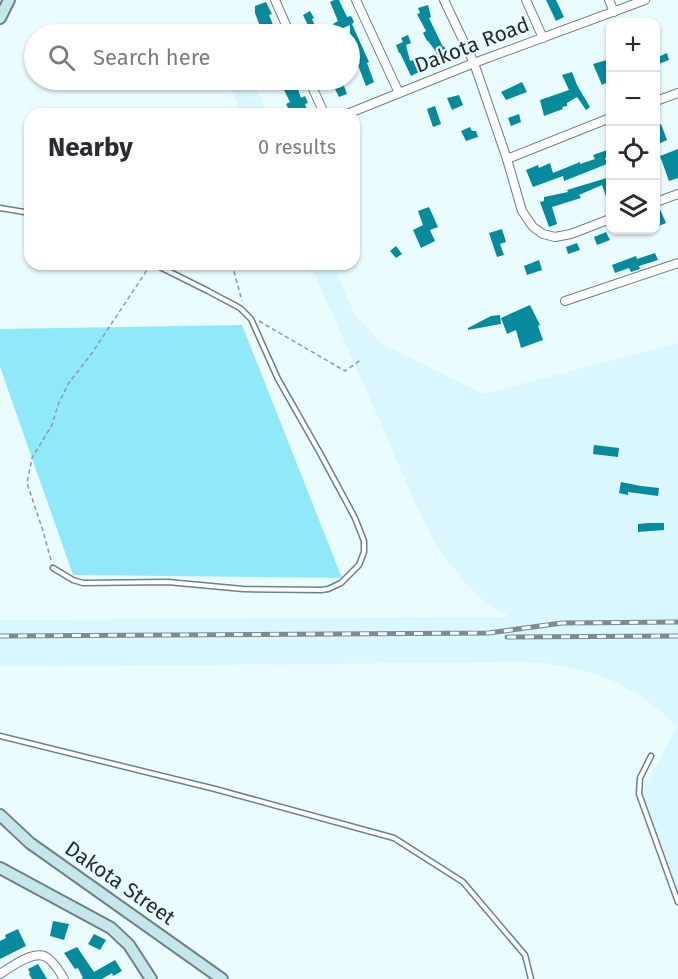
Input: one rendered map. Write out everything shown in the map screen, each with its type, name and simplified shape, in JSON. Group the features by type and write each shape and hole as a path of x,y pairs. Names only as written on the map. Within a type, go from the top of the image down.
{"street":[{"path":"0,18 9,0"},
{"path":"275,0 286,24"},
{"path":"356,0 399,93"},
{"path":"444,0 474,63 522,211 533,227 543,234 555,237 571,234 606,221"},
{"path":"526,0 543,38"},
{"path":"609,0 614,12"},
{"name":"Dakota Road","path":"360,109 474,63 645,0"},
{"path":"314,90 323,108"},
{"path":"660,100 678,93"},
{"path":"507,159 606,120"},
{"path":"660,201 678,194"},
{"path":"565,301 678,263"},
{"name":"Dakota Street","path":"0,815 30,843 222,979"},
{"path":"0,868 111,928 129,945 151,979"},
{"path":"0,974 32,956 44,955 64,979"}],"lane":[{"path":"0,208 24,212"},
{"path":"52,568 83,583 168,582 243,589 304,591 336,587 359,565 364,552 364,541 355,518 278,379 255,325 240,308 165,270"},
{"path":"0,736 215,789 394,838 464,882 525,955 531,979"},
{"path":"651,756 640,778 639,794 678,902"}],"path":[{"path":"52,568 43,531 27,483 32,458 52,425 68,384 149,270"},
{"path":"234,270 246,314 345,371 362,359"}],"shaded area":[{"path":"231,90 256,90 264,108 239,108"},
{"path":"313,270 336,270 354,313 382,344 483,394 678,343 678,889 640,795 677,727 661,711 639,695 613,681 589,672 545,663 522,662 0,667 0,620 510,617 485,602 466,584 432,538"},
{"path":"242,325 342,578 73,575 0,367 0,329"}],"building":[{"path":"339,0 347,17 351,16 354,22 352,24 333,24 338,21 330,2"},
{"path":"546,0 556,0 564,17 556,21"},
{"path":"266,2 272,14 269,15 273,24 259,24 255,6"},
{"path":"428,5 431,17 429,18 449,56 439,61 435,54 437,53 423,33 426,31 417,14 420,13 418,8"},
{"path":"310,11 314,24 307,24 303,15"},
{"path":"408,35 411,43 406,45 410,61 413,60 419,72 411,76 396,45 403,42 401,38"},
{"path":"360,42 369,62 367,63 374,82 366,86 360,70"},
{"path":"667,53 669,60 660,63 660,56"},
{"path":"606,60 606,83 602,85 593,64"},
{"path":"572,72 590,107 586,110 577,97 567,103 567,106 562,107 563,109 544,116 540,100 569,90 562,75"},
{"path":"522,82 527,92 506,100 501,92"},
{"path":"284,90 298,90 301,98 305,96 308,103 305,104 306,108 288,108 286,104 290,102"},
{"path":"336,90 346,90 347,94 339,97"},
{"path":"459,95 463,105 452,110 447,98"},
{"path":"435,106 441,124 433,127 427,109"},
{"path":"519,114 521,122 511,126 508,118"},
{"path":"660,126 667,140 660,143"},
{"path":"470,127 472,131 476,131 478,137 466,141 461,131"},
{"path":"678,149 678,178 669,181 660,156"},
{"path":"606,150 606,164 564,181 563,176 533,187 526,170 550,163 553,173 580,162 580,164 595,159 593,155"},
{"path":"606,178 606,196 602,185 579,195 581,198 552,207 557,224 549,227 540,202 544,201 544,197 568,192 567,190"},
{"path":"429,207 438,227 430,230 435,241 421,248 413,230 423,225 418,211"},
{"path":"660,209 666,223 660,225"},
{"path":"502,229 506,242 500,244 504,255 497,257 489,233"},
{"path":"606,232 610,240 597,245 594,237"},
{"path":"577,243 580,250 568,254 566,247"},
{"path":"396,246 402,254 396,258 390,251"},
{"path":"655,253 658,260 639,266 640,269 631,272 629,268 615,273 612,265 636,256 637,259"},
{"path":"539,260 542,270 527,275 524,266"},
{"path":"530,305 540,325 538,326 543,340 521,348 516,330 507,334 501,318"},
{"path":"500,315 501,324 468,330 491,316"},
{"path":"594,445 619,448 618,457 593,454"},
{"path":"621,482 659,488 658,496 619,493"},
{"path":"664,523 664,530 638,532 638,524"},
{"path":"53,921 69,924 64,940 50,936"},
{"path":"18,929 26,946 0,959 0,941 6,938 5,935"},
{"path":"94,934 106,940 100,950 88,944"},
{"path":"77,947 94,972 115,960 122,971 113,976 112,973 102,979 81,979 83,978 78,968 75,969 64,953"},
{"path":"38,964 47,979 32,979 29,974 28,969"}],"railway":[{"path":"0,636 489,633 562,623 678,622"},
{"path":"507,637 678,636"}]}
